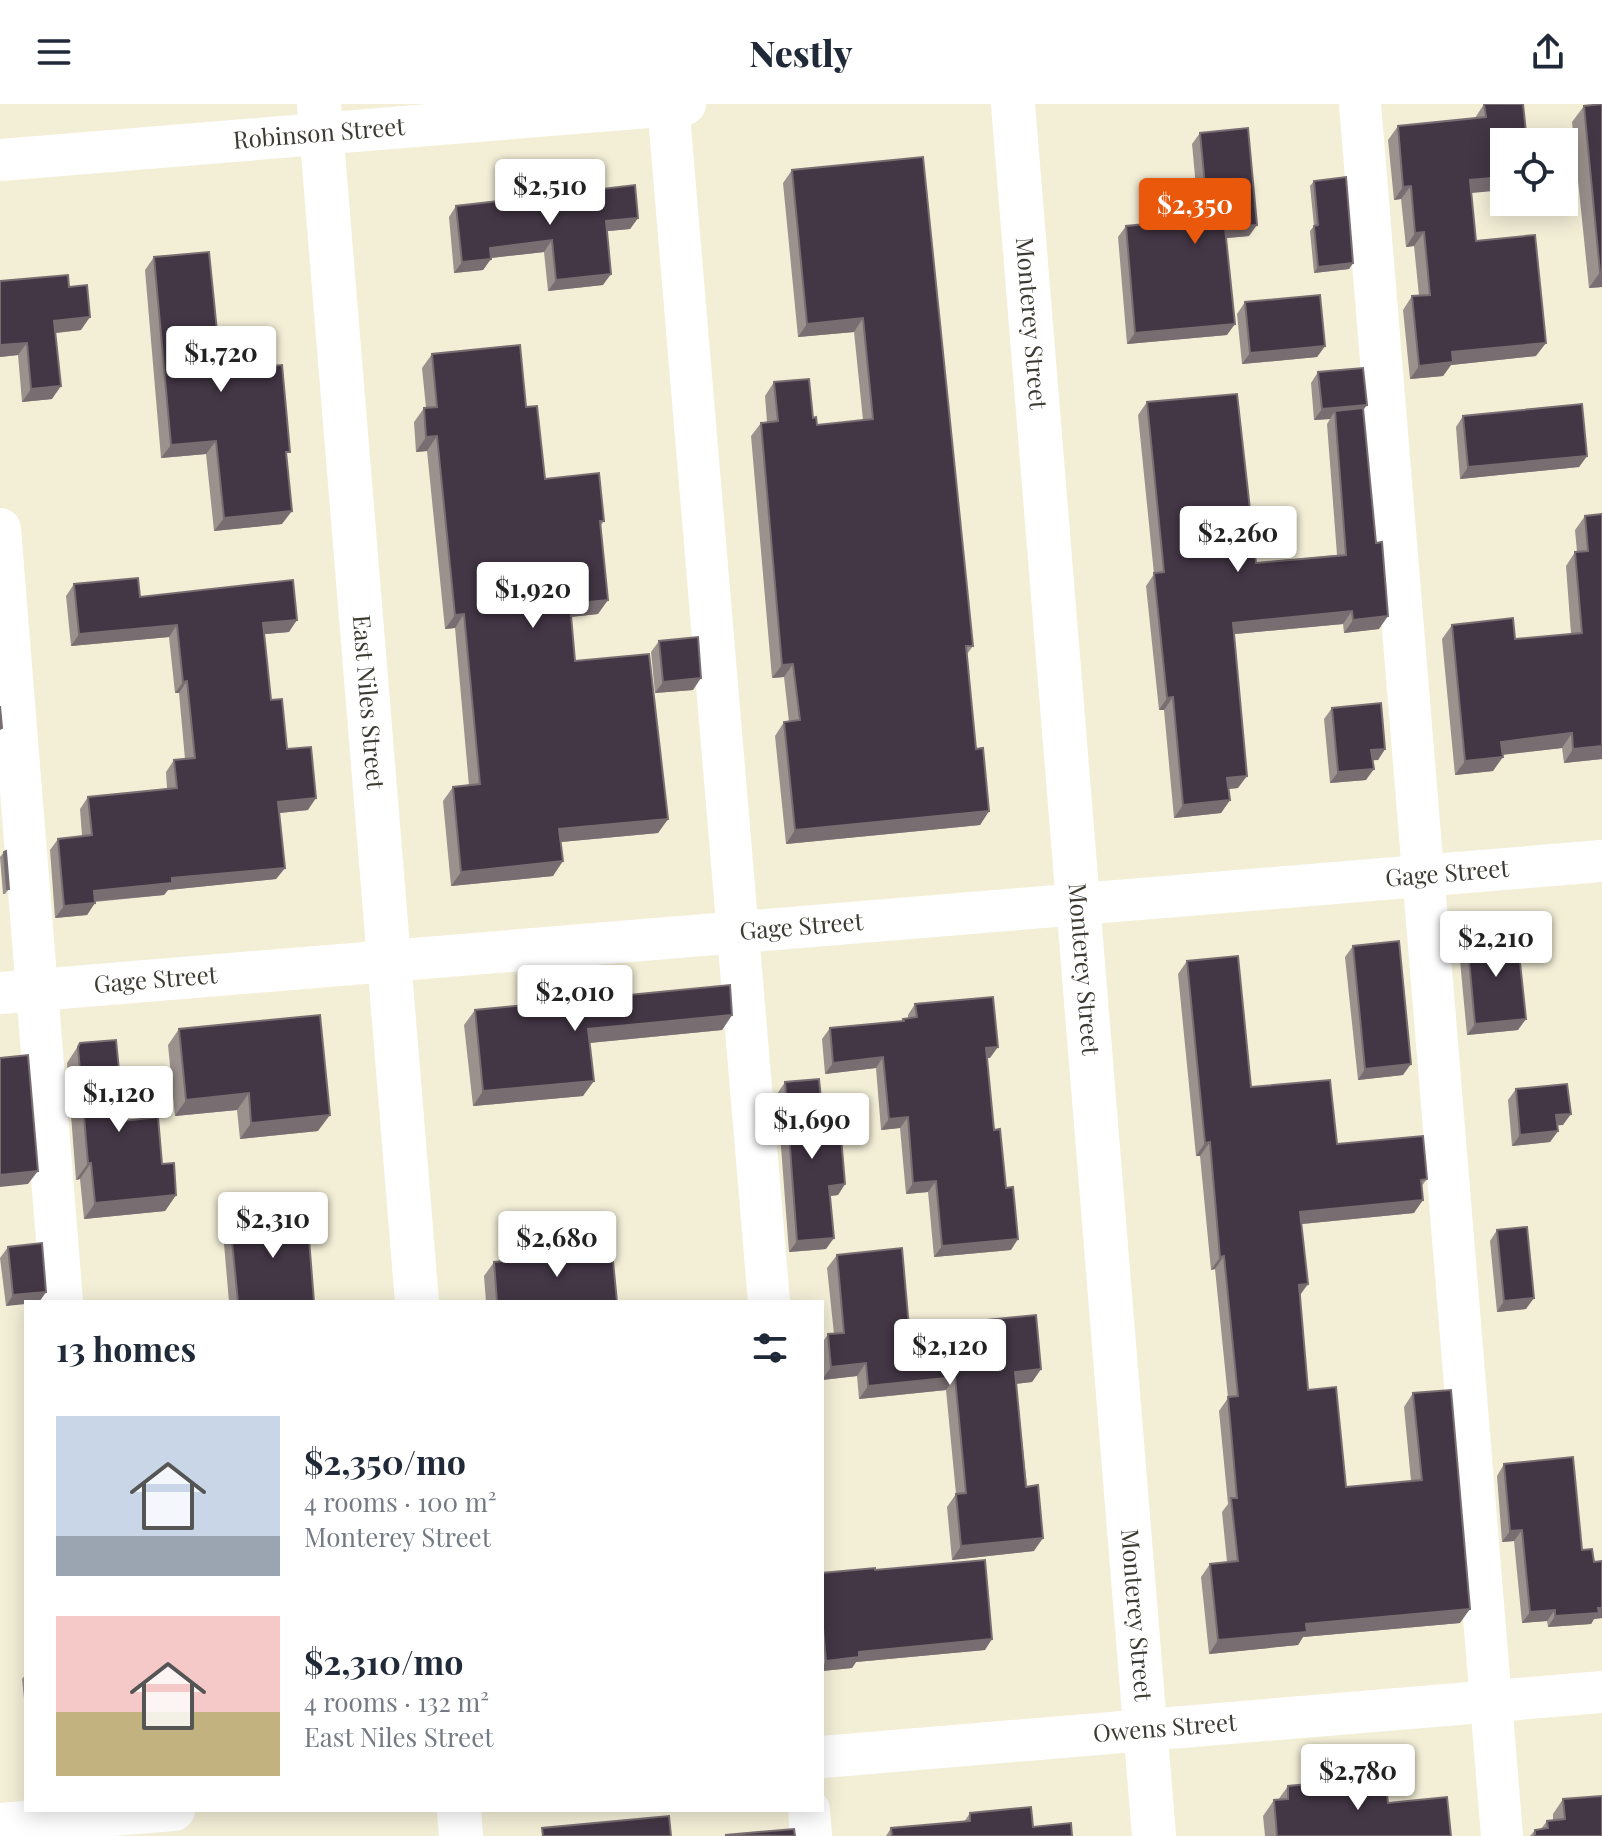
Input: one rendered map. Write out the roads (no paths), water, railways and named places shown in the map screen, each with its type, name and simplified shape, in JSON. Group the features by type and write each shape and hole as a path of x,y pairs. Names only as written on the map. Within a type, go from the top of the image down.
{"main road":[{"name":"Monterey Street","path":"1013,104 1154,1836"},
{"name":"East Niles Street","path":"320,119 417,1300"},
{"path":"459,1812 461,1836"}],"street":[{"path":"674,104 769,1300"},
{"name":"Robinson Street","path":"0,160 320,119 674,104"},
{"path":"1360,104 1502,1836"},
{"path":"0,529 18,991 62,1300"},
{"name":"Gage Street","path":"18,991 1602,861"},
{"name":"Owens Street","path":"824,1757 1602,1692"},
{"path":"0,1824 104,1821 161,1812"},
{"path":"809,1812 811,1836"}]}
